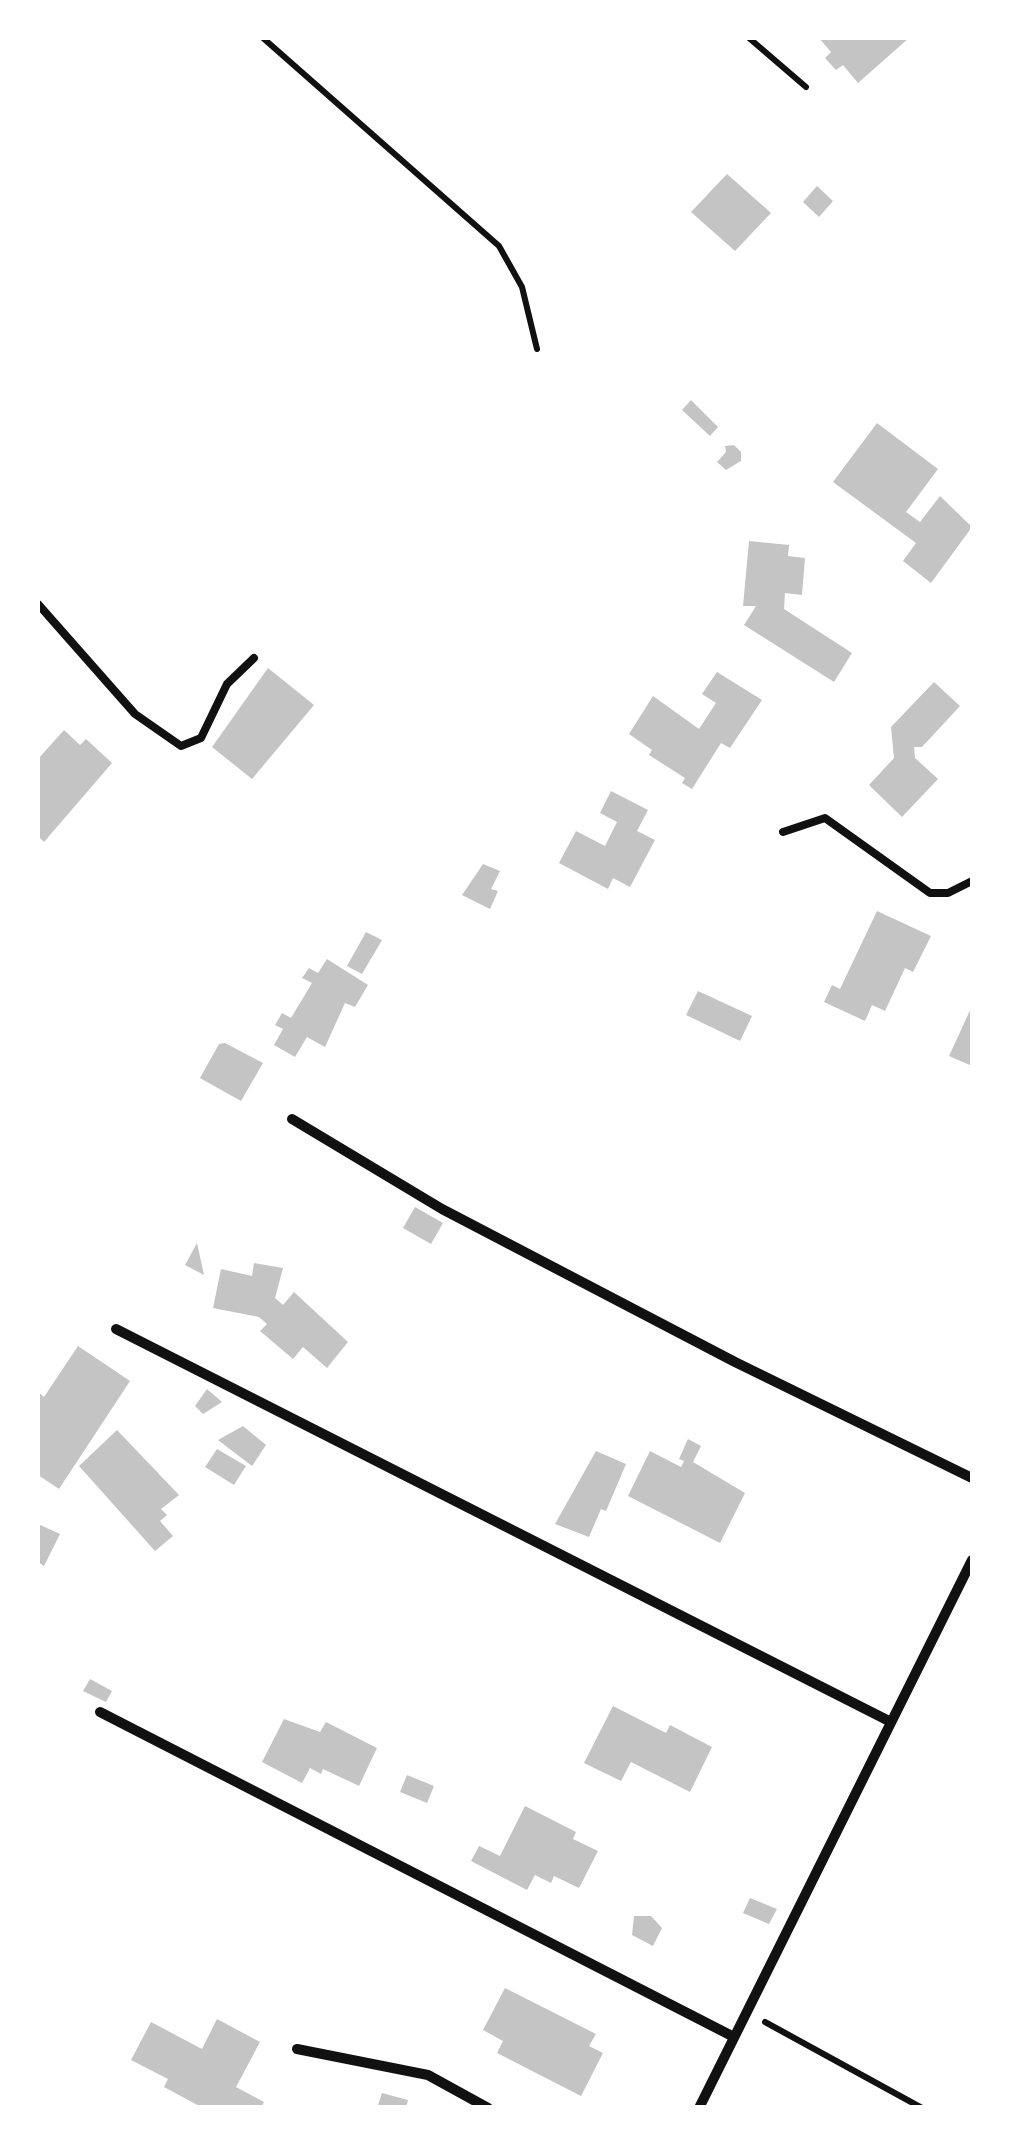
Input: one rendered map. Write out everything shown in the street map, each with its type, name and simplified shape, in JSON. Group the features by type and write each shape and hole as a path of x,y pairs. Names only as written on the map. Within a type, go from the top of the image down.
{"street":[{"path":"292,1119 442,1209 735,1362 972,1478"},
{"path":"116,1329 889,1720"},
{"path":"699,2108 972,1560"},
{"path":"100,1712 732,2036"},
{"path":"296,2049 428,2075 488,2108"}],"lane":[{"path":"38,604 135,714 180,746 201,738 226,684 254,658"},
{"path":"784,832 825,818 930,893 948,893 972,881"}],"path":[{"path":"263,38 498,246 522,287 537,349"},
{"path":"749,38 771,62 806,87"},
{"path":"744,2011 922,2108"}],"building":[{"path":"819,38 909,38 858,83 843,65 836,70 825,58 831,52"},
{"path":"727,174 771,213 735,251 691,212"},
{"path":"817,186 833,201 819,217 803,202"},
{"path":"691,400 718,427 710,436 682,410"},
{"path":"877,423 938,469 906,512 920,522 940,496 972,527 931,583 903,561 916,543 833,482"},
{"path":"734,445 741,452 741,461 726,470 717,462 726,452 725,446"},
{"path":"749,541 789,545 788,556 805,558 802,595 785,593 784,609 852,653 834,682 744,625 756,606 743,606"},
{"path":"268,668 314,705 252,779 212,747"},
{"path":"717,672 762,700 730,748 721,743 692,789 682,783 685,778 649,755 652,750 629,734 653,696 699,729 716,703 702,694"},
{"path":"934,682 960,706 922,747 914,747 915,758 938,779 902,817 869,785 894,758 891,727"},
{"path":"64,730 80,745 86,739 112,763 44,842 38,836 38,759"},
{"path":"611,791 648,810 637,831 655,840 630,887 613,878 608,889 559,863 576,831 605,846 617,822 600,813"},
{"path":"483,864 500,871 491,889 498,891 490,909 462,895"},
{"path":"877,911 931,936 913,972 905,968 885,1011 872,1005 865,1021 824,1002 832,985 840,989"},
{"path":"366,932 382,940 362,974 347,966"},
{"path":"327,959 368,985 355,1007 345,1003 325,1047 307,1037 295,1057 274,1045 283,1029 275,1025 282,1013 291,1018 312,983 302,978 309,968 318,973"},
{"path":"698,991 752,1016 740,1041 686,1015"},
{"path":"972,1006 972,1066 949,1056"},
{"path":"225,1043 263,1063 241,1101 200,1078 219,1044"},
{"path":"415,1207 443,1223 431,1244 403,1228"},
{"path":"197,1243 204,1275 185,1265"},
{"path":"254,1263 283,1268 275,1298 283,1305 294,1292 348,1342 327,1368 303,1347 293,1359 260,1331 267,1324 259,1317 213,1308 221,1269 252,1276"},
{"path":"78,1346 130,1381 59,1489 38,1475 38,1392 44,1397"},
{"path":"207,1389 222,1402 203,1414 195,1406"},
{"path":"243,1426 266,1445 252,1466 218,1440"},
{"path":"117,1430 179,1495 161,1509 167,1515 160,1521 173,1536 155,1551 79,1466"},
{"path":"688,1439 701,1446 693,1462 745,1493 720,1543 628,1496 650,1451 681,1467 684,1461 679,1459"},
{"path":"217,1449 246,1466 234,1485 205,1467"},
{"path":"596,1451 626,1464 606,1511 601,1509 589,1537 555,1524"},
{"path":"38,1524 60,1534 44,1566 38,1562"},
{"path":"90,1679 112,1691 106,1702 83,1691"},
{"path":"613,1706 666,1733 670,1725 712,1747 690,1792 631,1762 621,1781 584,1763"},
{"path":"284,1719 320,1732 326,1722 377,1748 359,1786 323,1769 321,1774 310,1768 302,1783 262,1762"},
{"path":"407,1775 434,1786 427,1803 400,1792"},
{"path":"525,1806 576,1832 573,1839 598,1851 579,1888 554,1876 551,1883 535,1875 527,1890 471,1861 479,1846 500,1856"},
{"path":"750,1898 777,1909 769,1924 743,1913"},
{"path":"634,1916 651,1916 662,1928 653,1946 632,1935"},
{"path":"505,1988 596,2034 589,2046 603,2053 581,2096 497,2053 503,2041 483,2030"},
{"path":"217,2019 260,2042 236,2087 264,2102 261,2108 203,2108 164,2087 168,2079 131,2060 151,2022 202,2049"},
{"path":"382,2093 408,2100 406,2108 377,2108"}]}
